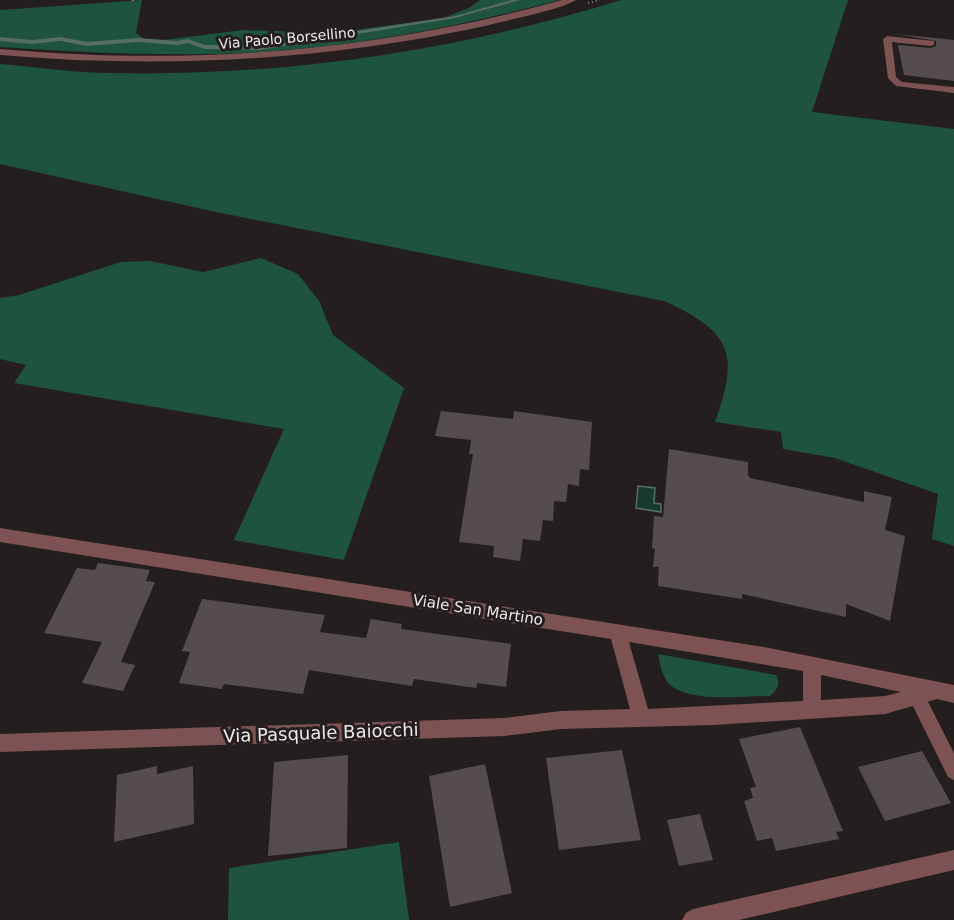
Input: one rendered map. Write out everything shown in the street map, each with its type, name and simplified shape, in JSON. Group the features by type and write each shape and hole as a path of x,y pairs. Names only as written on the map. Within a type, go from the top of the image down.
{"street":[{"name":"Via Paolo Borsellino","path":"0,52 109,59 173,59 235,57 342,48 501,20 572,0"},
{"name":"Viale San Martino","path":"0,535 812,664 946,692"},
{"path":"616,632 642,718"},
{"path":"812,664 812,708"},
{"name":"Via Pasquale Baiocchi","path":"0,743 504,727 561,720 714,716 885,705 916,696 946,692"},
{"path":"693,920 954,860"}],"lane":[{"path":"931,43 887,39 892,78 899,84 954,90"},
{"path":"916,696 954,771"}],"shaded area":[{"path":"142,0 136,33 144,39 163,40 243,30 307,32 355,30 443,18 469,8 480,0 559,0 413,33 301,49 198,54 132,54 0,47 0,10"},
{"path":"621,0 848,0 812,112 954,129 954,546 932,539 938,494 835,458 783,449 781,432 715,422 727,378 728,361 724,347 716,334 704,323 664,301 216,212 0,164 0,64 110,73 175,73 304,65 432,47 559,18"},
{"path":"261,258 298,274 319,301 333,335 404,388 344,560 234,540 284,429 14,383 26,365 0,359 0,298 19,295 121,262 150,261 203,272"},
{"path":"638,486 655,488 654,503 661,504 661,512 636,508"},
{"path":"658,654 776,675 778,687 770,696 717,697 690,694 669,684 663,674"},
{"path":"399,842 409,920 228,920 229,868"}],"building":[{"path":"896,34 954,40 954,81 904,75 898,45 931,48 936,46 936,41"},
{"path":"441,411 513,419 514,411 592,422 589,470 580,469 579,486 568,484 566,502 554,501 553,521 543,520 540,541 523,539 520,561 493,557 494,546 459,542 473,454 469,454 471,440 435,436"},
{"path":"669,449 748,462 750,478 864,502 864,491 892,497 885,530 905,536 890,621 846,604 846,617 742,594 742,599 658,586 659,567 653,567 654,516 663,517"},
{"path":"98,563 150,570 146,581 155,582 121,662 135,665 123,691 82,683 102,642 44,633 77,568 95,570"},
{"path":"202,599 325,615 320,632 366,638 371,619 402,624 401,629 511,644 506,687 477,683 476,688 414,679 412,686 309,670 303,694 224,684 222,689 179,683 190,652 182,651"},
{"path":"800,727 843,831 836,832 839,839 776,851 772,838 757,841 744,801 753,798 750,788 756,787 739,739"},
{"path":"622,750 641,840 559,850 546,758"},
{"path":"922,751 951,803 885,821 858,767"},
{"path":"348,755 347,848 268,856 274,762"},
{"path":"485,764 512,893 450,907 429,776"},
{"path":"157,766 157,774 193,766 194,824 114,842 117,775"},
{"path":"700,814 713,860 679,866 667,820"}],"waterway":[{"path":"0,39 32,42 60,39 87,44 138,40 177,43 188,41 204,47 260,48 455,17 518,0"}]}
